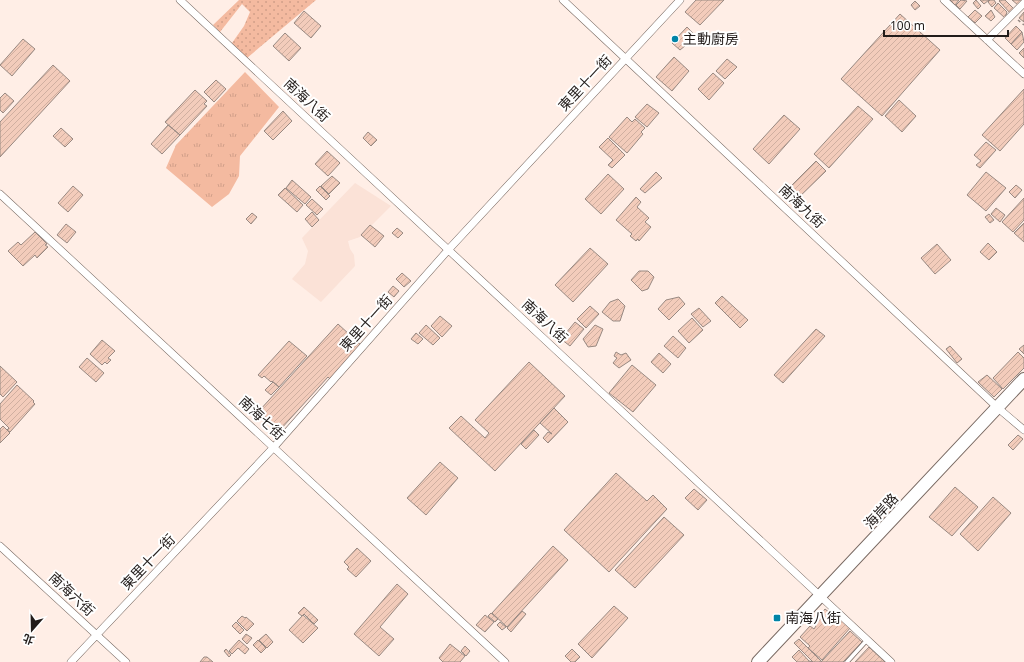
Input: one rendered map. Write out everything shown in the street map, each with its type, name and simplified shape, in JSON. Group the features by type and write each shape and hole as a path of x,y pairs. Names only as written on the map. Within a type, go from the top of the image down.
{"main road":[{"name":"海岸路","path":"762,661 1024,379"}],"street":[{"name":"南海八街","path":"180,0 891,662"},
{"name":"南海九街","path":"564,0 998,408 1024,430"},
{"name":"東里十一街","path":"71,662 274,447 449,249 680,0"},
{"path":"944,0 1024,74"},
{"path":"987,40 1024,3"},
{"name":"南海七街","path":"0,194 505,662"},
{"name":"南海六街","path":"0,546 126,662"}],"lane":[{"path":"847,662 866,640"}],"shaded area":[{"path":"355,183 391,206 360,237 348,241 350,249 354,255 355,266 321,302 292,279 305,264 308,251 302,238"}],"green space":[{"path":"239,0 316,0 247,58 232,43 244,26 250,12 242,4 220,32 213,25"},
{"path":"245,72 279,107 240,156 239,176 229,194 212,207 166,168 176,145"}],"building":[{"path":"696,0 724,0 700,25 685,12"},
{"path":"950,0 959,0 955,5"},
{"path":"961,0 967,1 960,9 956,5"},
{"path":"976,0 981,6 978,9 973,3"},
{"path":"980,0 989,0 984,4"},
{"path":"990,0 994,0 996,3 992,7 988,2"},
{"path":"1005,0 1015,10 1011,14 999,1"},
{"path":"1012,0 1022,0 1018,5"},
{"path":"915,1 920,6 915,10 911,5"},
{"path":"998,3 1007,12 1005,18 994,8"},
{"path":"975,10 982,16 975,23 968,17"},
{"path":"991,10 995,17 991,21 985,16"},
{"path":"304,11 321,26 311,38 294,23"},
{"path":"1024,12 1024,22 1019,18"},
{"path":"900,14 940,50 882,116 841,79"},
{"path":"1016,26 1022,32 1011,44 1005,38"},
{"path":"687,27 694,34 689,39 691,41 680,50 672,43"},
{"path":"1022,32 1024,42 1017,50 1011,44"},
{"path":"285,33 301,48 289,61 273,46"},
{"path":"23,39 35,49 12,76 0,65"},
{"path":"1024,48 1024,58 1019,53"},
{"path":"674,57 689,71 672,91 656,77"},
{"path":"727,59 737,67 725,79 716,71"},
{"path":"53,65 70,81 0,157 0,122"},
{"path":"713,73 724,83 709,100 698,89"},
{"path":"216,80 226,89 214,102 204,92"},
{"path":"1024,89 1024,124 1000,151 982,135"},
{"path":"195,90 207,101 204,104 207,106 180,135 165,122"},
{"path":"5,93 14,101 3,113 0,110 0,98"},
{"path":"899,100 916,116 902,132 885,116"},
{"path":"647,104 659,113 647,127 635,117"},
{"path":"858,106 873,119 829,168 814,154"},
{"path":"283,111 292,121 273,140 264,131"},
{"path":"784,115 800,129 769,164 753,149"},
{"path":"627,117 632,122 635,119 645,128 641,132 643,134 627,153 609,137"},
{"path":"168,125 180,135 162,154 151,144"},
{"path":"61,128 73,139 65,147 53,136"},
{"path":"368,132 377,140 371,146 363,138"},
{"path":"608,138 625,155 612,168 608,165 613,160 599,147"},
{"path":"986,142 996,150 980,168 976,165 981,161 974,155"},
{"path":"327,151 340,163 328,176 315,164"},
{"path":"816,161 826,171 792,204 782,195"},
{"path":"656,172 662,178 645,193 640,189"},
{"path":"986,172 1006,188 986,211 967,195"},
{"path":"608,174 624,189 601,214 585,199"},
{"path":"332,176 340,183 329,194 321,186"},
{"path":"292,180 311,197 305,204 286,188"},
{"path":"1016,185 1022,190 1015,198 1009,192"},
{"path":"73,186 83,195 68,212 58,203"},
{"path":"320,186 330,196 326,200 316,190"},
{"path":"285,188 303,205 297,212 278,195"},
{"path":"636,197 641,202 637,207 649,218 645,222 651,227 639,241 638,239 636,241 630,236 632,234 616,220"},
{"path":"1024,198 1024,220 1013,232 1002,222"},
{"path":"312,199 323,209 317,215 306,205"},
{"path":"996,208 1005,215 1000,222 991,214"},
{"path":"312,212 319,220 312,227 305,219"},
{"path":"252,213 257,217 251,224 246,219"},
{"path":"989,214 994,220 990,223 985,217"},
{"path":"1024,223 1024,242 1014,233"},
{"path":"66,224 76,232 67,243 57,235"},
{"path":"370,225 384,236 375,247 361,235"},
{"path":"397,228 403,233 398,238 392,233"},
{"path":"35,232 47,244 45,245 48,247 37,258 35,255 23,266 8,251 18,242 21,245"},
{"path":"988,243 997,252 989,260 980,252"},
{"path":"937,244 951,260 935,274 921,258"},
{"path":"590,248 608,264 573,302 555,285"},
{"path":"639,271 648,271 654,277 648,289 642,291 631,280"},
{"path":"402,273 411,281 404,287 396,279"},
{"path":"393,286 399,291 394,297 388,292"},
{"path":"722,296 748,320 740,328 715,303"},
{"path":"679,297 685,304 669,320 658,309 666,300"},
{"path":"618,299 625,306 620,321 613,321 602,312 610,302"},
{"path":"590,306 599,314 586,328 577,319"},
{"path":"699,308 711,321 703,327 691,314"},
{"path":"440,316 452,326 442,337 431,326"},
{"path":"692,318 703,330 689,343 678,331"},
{"path":"575,322 584,329 570,346 561,339"},
{"path":"338,324 361,345 330,379 328,377 280,430 259,411"},
{"path":"426,325 440,338 433,345 419,333"},
{"path":"595,325 603,329 596,346 588,347 583,339"},
{"path":"816,329 825,336 783,383 774,375"},
{"path":"416,333 423,339 418,344 411,339"},
{"path":"673,336 686,348 678,358 664,346"},
{"path":"102,340 115,351 108,358 111,360 107,364 105,362 102,365 90,354"},
{"path":"289,341 307,356 279,387 264,376 262,378 258,375"},
{"path":"1024,345 1024,354 1019,349"},
{"path":"950,346 962,359 957,363 946,349"},
{"path":"616,352 621,355 626,353 631,360 619,368 613,363 617,358 614,356"},
{"path":"1018,352 1024,358 1024,368 1003,389 993,378"},
{"path":"659,353 671,364 663,373 651,362"},
{"path":"87,358 104,373 96,382 79,367"},
{"path":"529,362 565,396 495,471 449,428 461,416 485,438 489,433 475,420"},
{"path":"632,365 656,385 633,412 609,393"},
{"path":"0,366 17,382 3,397 0,394"},
{"path":"987,375 1002,389 994,397 978,382"},
{"path":"273,382 279,387 271,395 265,390"},
{"path":"17,385 34,401 33,402 35,404 10,432 7,430 9,428 0,419 0,404"},
{"path":"554,408 568,422 548,443 543,438 548,432 552,434 540,423"},
{"path":"3,426 10,433 0,443 0,429"},
{"path":"534,430 539,435 526,449 521,444"},
{"path":"1018,435 1023,439 1013,450 1008,445"},
{"path":"440,462 458,478 426,515 407,498"},
{"path":"616,473 647,501 653,495 667,509 609,572 564,530"},
{"path":"955,487 978,507 952,536 929,517"},
{"path":"694,489 707,500 698,510 685,498"},
{"path":"993,497 1011,513 978,551 960,534"},
{"path":"664,517 684,535 635,588 615,570"},
{"path":"553,546 568,560 507,627 492,613"},
{"path":"357,548 371,561 356,577 347,569 349,567 344,562"},
{"path":"397,584 408,594 380,627 394,639 379,656 354,634"},
{"path":"614,606 628,618 592,658 578,644"},
{"path":"304,607 318,620 314,624 304,614 302,616 298,613"},
{"path":"825,609 834,616 836,614 851,627 822,660 808,648 810,646 800,637 810,626 814,629 816,626 813,623"},
{"path":"522,611 526,614 511,632 507,628"},
{"path":"491,613 498,619 495,622 488,616"},
{"path":"303,615 318,628 303,643 289,630"},
{"path":"485,615 494,622 485,632 476,625"},
{"path":"242,616 245,618 246,617 254,624 247,631 237,621"},
{"path":"236,622 244,630 240,634 232,626"},
{"path":"500,622 506,627 502,630 497,625"},
{"path":"850,631 862,642 843,662 821,662"},
{"path":"246,634 252,638 247,644 242,639"},
{"path":"266,634 273,642 267,648 259,640"},
{"path":"799,639 821,661 813,662 794,643"},
{"path":"239,640 249,649 245,654 238,648 232,654 229,651"},
{"path":"258,640 266,648 261,653 253,645"},
{"path":"450,644 465,656 460,662 443,662 439,658"},
{"path":"465,646 470,651 466,656 461,651"},
{"path":"869,647 885,662 855,662"},
{"path":"226,649 231,655 229,657 224,651"},
{"path":"572,649 580,657 575,662 571,662 565,656"},
{"path":"799,650 809,661 813,662 797,662 792,657"},
{"path":"204,657 207,657 213,662 200,662"}],"place":[{"name":"主動廚房","path":"675,39"},
{"name":"南海八街","path":"777,618"}]}
